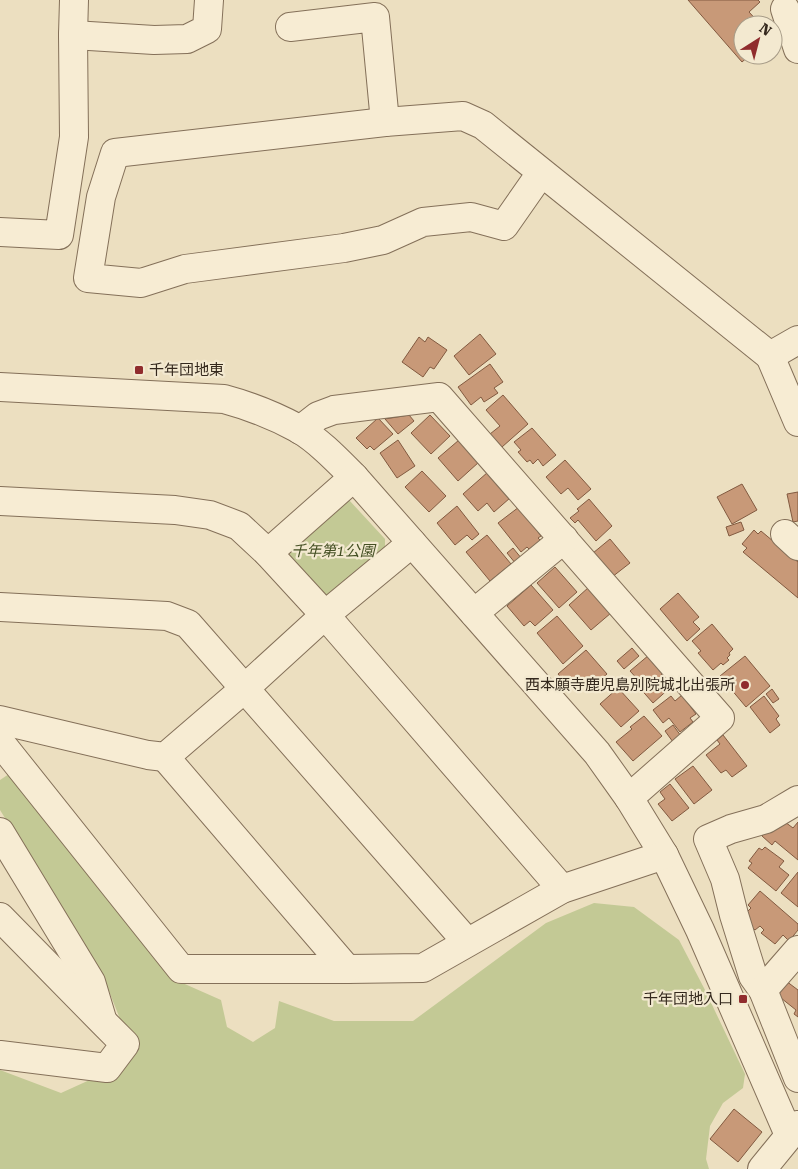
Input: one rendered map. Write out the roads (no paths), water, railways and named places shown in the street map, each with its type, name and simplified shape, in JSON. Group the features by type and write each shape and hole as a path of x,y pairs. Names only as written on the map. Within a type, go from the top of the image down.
{"street":[{"path":"0,232 59,235 74,137 72,35 74,0"},
{"path":"72,35 154,40 186,39 207,29 209,0"},
{"path":"290,27 374,8 384,122"},
{"path":"785,9 798,49"},
{"path":"541,173 504,226 471,217 423,222 383,240 344,248 185,270 140,283 88,278 101,197 115,153 384,122 463,116 483,125 770,356 798,422"},
{"path":"770,356 798,340"},
{"path":"0,387 224,399 250,407 300,430 330,454 354,477 597,753 630,798 664,855 794,1130 762,1169"},
{"path":"300,430 318,416 334,410 439,397 720,718 630,798"},
{"path":"268,553 354,477"},
{"path":"0,501 175,510 210,515 239,526 268,553 325,615 562,889"},
{"path":"474,613 564,539"},
{"path":"165,757 325,615 412,543"},
{"path":"0,608 167,616 188,624 467,942"},
{"path":"0,720 148,755 165,757 347,969"},
{"path":"0,742 181,969 423,968 562,889 664,855"},
{"path":"798,800 766,819 732,829 708,840 725,879 753,976 763,990 798,1078"},
{"path":"0,832 92,982 104,1023"},
{"path":"0,917 125,1044 107,1068 0,1055"},
{"path":"763,990 798,950"}],"place":[{"name":"千年団地東","path":"139,370"},
{"name":"西本願寺鹿児島別院城北出張所","path":"745,685"},
{"name":"千年団地入口","path":"743,999"}],"park label":[{"name":"千年第1公園","path":"333,551"}]}
